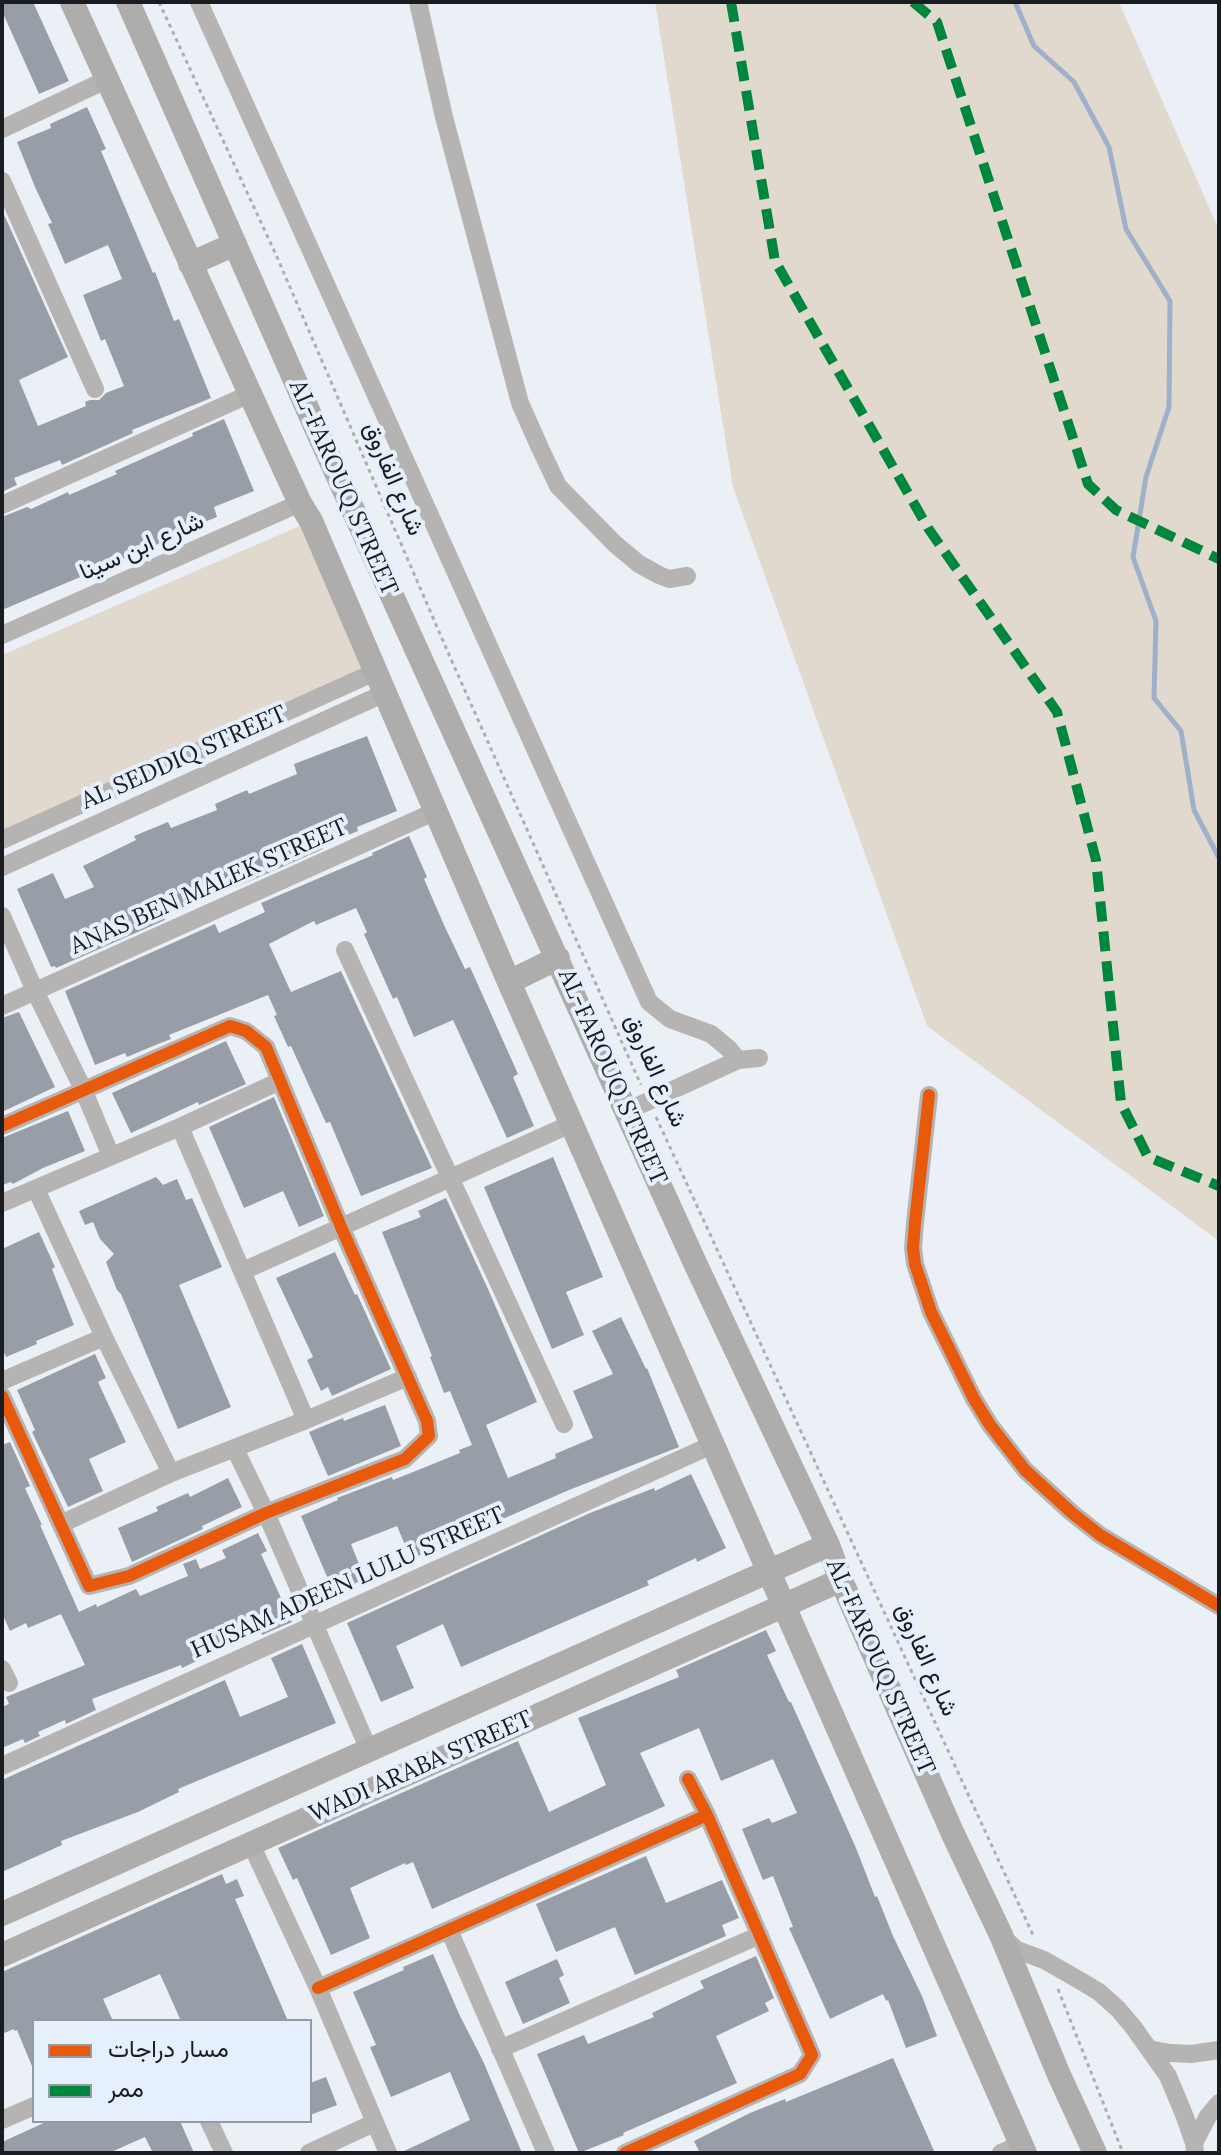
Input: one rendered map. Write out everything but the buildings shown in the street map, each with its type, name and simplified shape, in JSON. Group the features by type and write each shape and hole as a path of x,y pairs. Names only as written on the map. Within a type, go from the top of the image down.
{"main road":[{"name":"AL-FAROUQ STREET","path":"72,2 300,503 311,521 509,982 785,1605 1016,2150"},
{"name":"AL-FAROUQ STREET","path":"128,2 319,435 558,958 638,1106 695,1263 828,1545 1095,2153"},
{"path":"190,264 235,244"},
{"path":"509,982 558,958"},
{"name":"WADI ARABA STREET","path":"2,1914 828,1545"},
{"name":"WADI ARABA STREET","path":"2,1955 841,1580"}],"street":[{"path":"199,2 649,1002 670,1019 711,1034 738,1060"},
{"path":"418,2 444,117 520,403 540,448 558,486 615,544 639,564 659,575 669,579 687,576"},
{"path":"2,129 108,79"},
{"path":"2,181 95,389"},
{"path":"2,505 250,394"},
{"name":"شارع ابن سينا","path":"2,635 300,503"},
{"name":"AL SEDDIQ STREET","path":"2,840 380,682"},
{"name":"AL SEDDIQ STREET","path":"2,867 380,682"},
{"name":"ANAS BEN MALEK STREET","path":"2,1006 436,811"},
{"path":"2,916 111,1156"},
{"path":"345,950 564,1424"},
{"path":"2,1126 230,1026 246,1031 266,1047 427,1421 429,1436 405,1459 266,1513 129,1576 89,1586 2,1396"},
{"path":"638,1106 738,1060 759,1058"},
{"path":"2,1203 280,1081"},
{"path":"929,1095 915,1223 915,1264 936,1323 974,1399 1025,1470 1072,1513 1100,1535 1219,1606"},
{"path":"243,1271 573,1123"},
{"path":"180,1127 306,1420"},
{"path":"36,1189 171,1473"},
{"path":"2,1381 104,1337"},
{"path":"61,1524 171,1473 408,1377"},
{"name":"HUSAM ADEEN LULU STREET","path":"2,1766 714,1444"},
{"path":"235,1449 369,1750"},
{"path":"625,2153 800,2074 812,2055 707,1815 688,1779"},
{"path":"318,1988 707,1815"},
{"path":"251,1844 318,1988 388,2153"},
{"path":"449,1930 546,2153"},
{"path":"500,2049 760,1935"},
{"path":"1001,1935 1017,1950 1044,1960 1099,1992 1118,2009 1168,2076 1195,2148"},
{"path":"1149,2049 1191,2054 1219,2050"},
{"path":"1195,2148 1208,2116 1219,2103"},
{"path":"2,2120 32,2107"},
{"path":"210,2123 224,2153"},
{"path":"309,2153 374,2123"}],"shaded area":[{"path":"655,2 1119,2 1219,230 1219,1241 927,1026 733,487"},
{"path":"311,521 375,672 2,840 2,655"}],"waterway":[{"path":"1015,2 1034,46 1074,82 1109,147 1126,229 1170,301 1169,407 1146,477 1133,557 1156,621 1154,698 1181,731 1194,810 1219,858"}],"marked path":[{"path":"731,2 775,261 928,528 1057,712 1096,860 1121,1103 1148,1157 1219,1186"},
{"path":"913,2 937,22 1088,484 1116,510 1219,559"}],"cycle path":[{"path":"2,1126 230,1026 246,1031 266,1047 427,1421 429,1436 405,1459 266,1513 129,1576 89,1586 2,1396"},
{"path":"929,1095 915,1223 915,1264 931,1312 974,1399 1025,1470 1072,1513 1100,1535 1219,1606"},
{"path":"625,2153 800,2074 812,2055 707,1815 688,1779"},
{"path":"318,1988 707,1815"}]}
